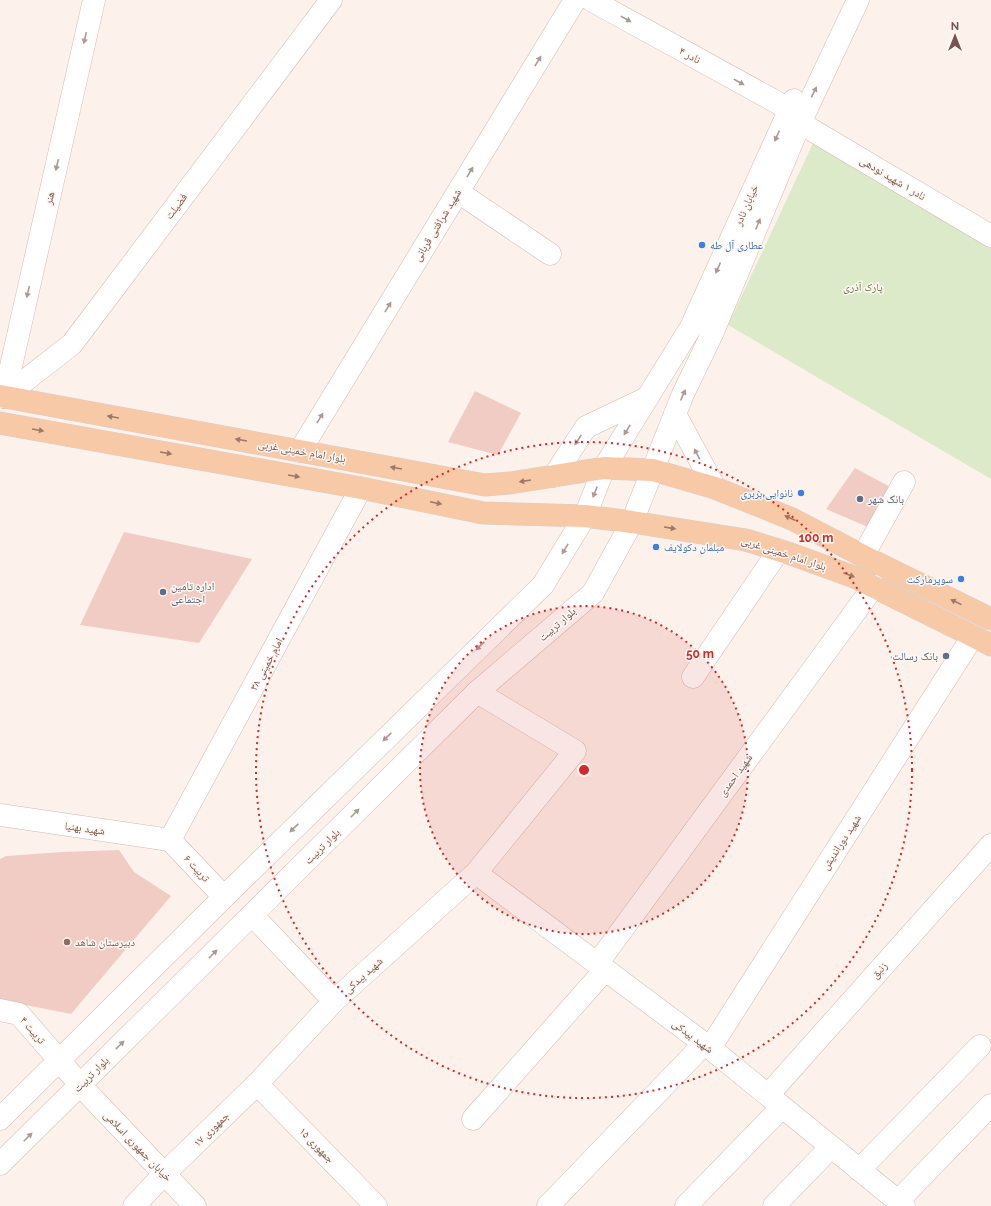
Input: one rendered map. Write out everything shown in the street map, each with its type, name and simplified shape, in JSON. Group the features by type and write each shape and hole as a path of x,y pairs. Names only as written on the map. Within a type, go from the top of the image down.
{"main road":[{"name":"بلوار امام خمینی غربی","path":"2,396 485,485 510,483 604,468 653,470"},
{"path":"0,423 361,488 483,513 585,516"},
{"path":"653,470 715,488 792,519 991,620"},
{"name":"بلوار امام خمینی غربی","path":"585,516 746,540 779,550 854,576 982,641"}],"street":[{"name":"هنر","path":"2,396 94,0"},
{"name":"فضیلت","path":"2,396 72,344 331,0"},
{"name":"شهید شرافتی قربانی","path":"300,451 575,0"},
{"name":"نادر ۴","path":"592,0 794,116"},
{"name":"خیابان نادر","path":"653,470 675,414 712,334 794,116 842,0"},
{"name":"خیابان نادر","path":"585,516 604,468 645,399 691,327 794,116 858,0"},
{"name":"نادر ۱ شهید نودهی","path":"794,116 989,230"},
{"path":"458,192 550,254"},
{"path":"554,476 586,427 645,399"},
{"path":"675,414 715,488"},
{"name":"بلوار تربیت","path":"0,1164 477,692 594,593 632,522 653,470"},
{"path":"863,556 904,482"},
{"name":"۳۸ امام خمینی","path":"170,840 361,488"},
{"path":"0,1119 224,897 543,585 585,516"},
{"path":"693,677 779,550"},
{"name":"شهید احمدی","path":"473,1119 601,967 874,586"},
{"name":"شهید دوراندیش","path":"548,1206 707,1046 982,641"},
{"name":"شهید بیدکی","path":"257,1084 334,1001 476,873 576,751 477,692"},
{"name":"شهید بهنیا","path":"0,816 170,840"},
{"name":"تربیت ۶","path":"170,840 224,897"},
{"name":"زنبق","path":"686,1206 991,845"},
{"name":"شهید بیدکی","path":"476,873 707,1046 901,1204"},
{"path":"252,915 334,1001"},
{"name":"۴ تربیت","path":"0,1010 19,1014 80,1085"},
{"path":"859,1170 980,1046"},
{"name":"جمهوری ۱۷","path":"134,1206 164,1174 257,1084"},
{"name":"جمهوری ۱۵","path":"257,1084 376,1206"},
{"name":"خیابان جمهوری اسلامی","path":"80,1085 195,1206"},
{"path":"901,1204 991,1105"},
{"path":"774,1206 831,1147"}],"green space":[{"name":"پارک آذری","path":"814,141 991,245 991,479 728,325"}],"building":[{"path":"475,391 521,413 498,455 448,442"},
{"name":"بانک شهر","path":"855,468 894,489 870,528 826,509"},
{"name":"اداره تامین اجتماعی","path":"124,532 252,559 199,643 80,625"},
{"path":"119,850 134,872 171,896 71,1014 0,1000 0,859 6,856"}],"place":[{"name":"عطاری آل طه","path":"702,245"},
{"name":"نانوایی بربری","path":"801,493"},
{"name":"بانک شهر","path":"860,499"},
{"name":"مبلمان دکولایف","path":"656,547"},
{"name":"سوپرمارکت","path":"961,579"},
{"name":"اداره تامین اجتماعی","path":"163,592"},
{"name":"بانک رسالت","path":"946,656"},
{"name":"دبیرستان شاهد","path":"67,942"}]}
